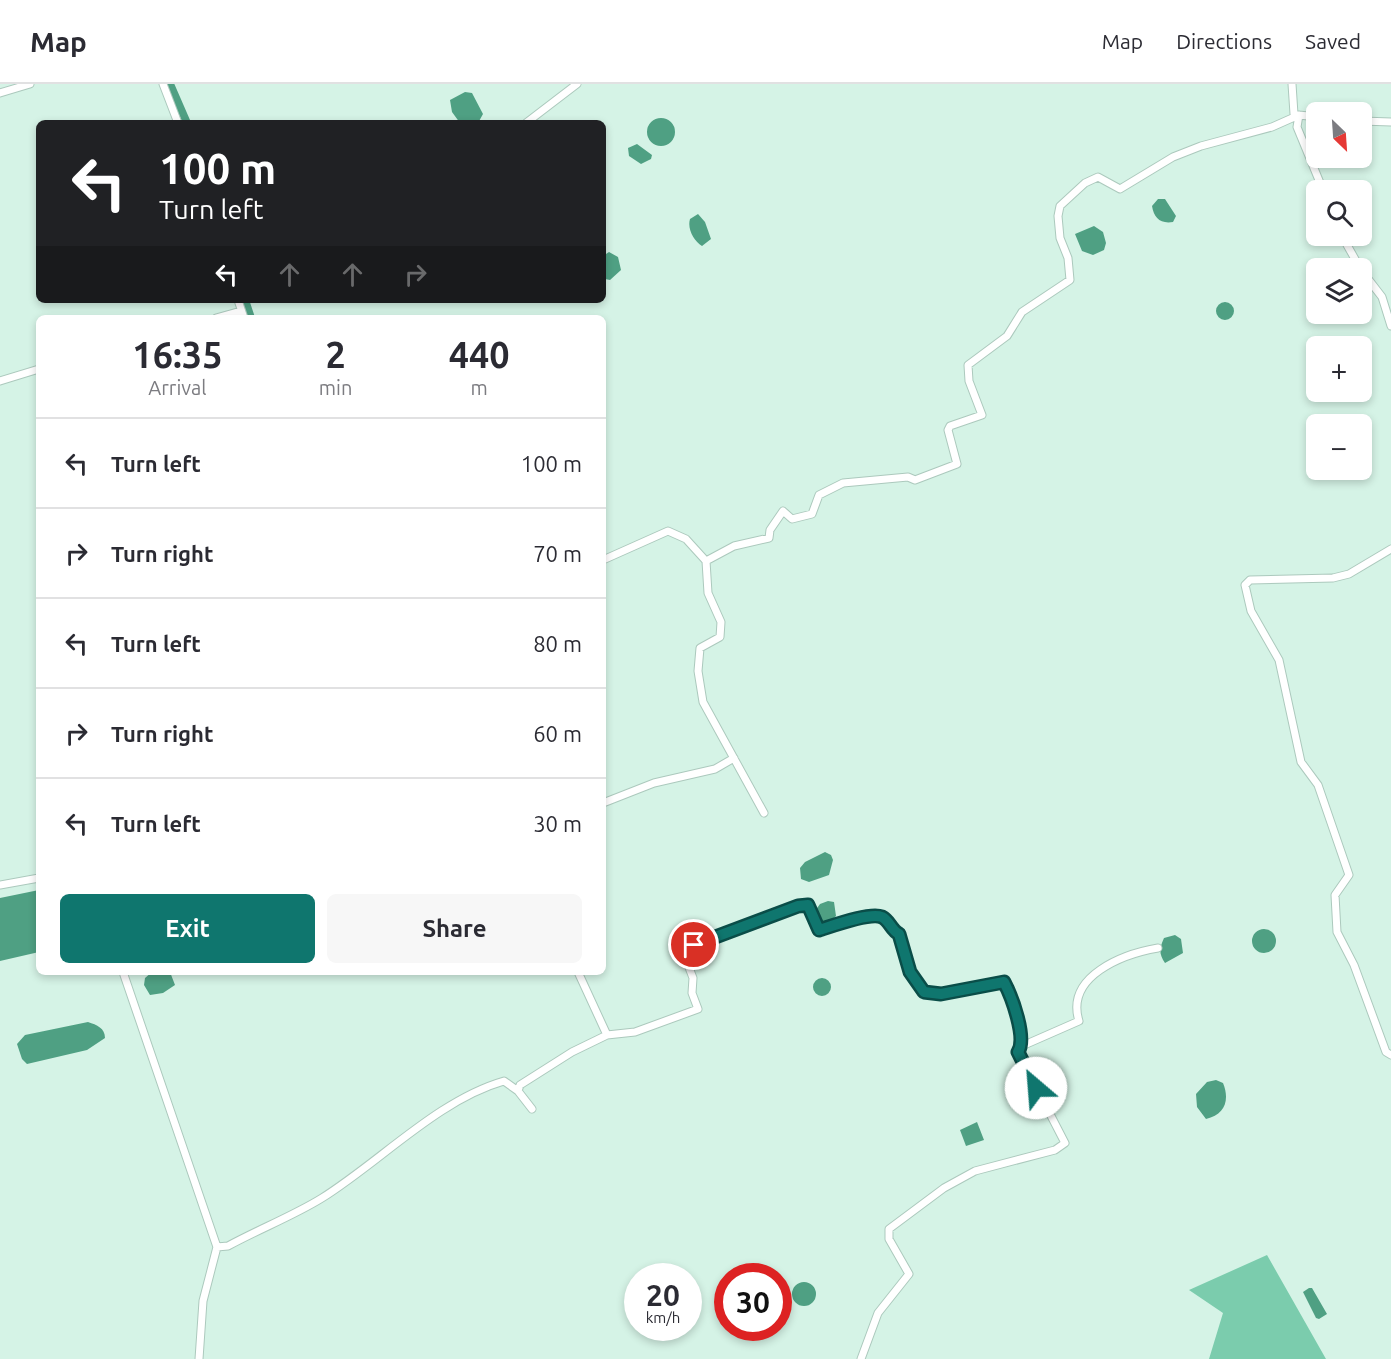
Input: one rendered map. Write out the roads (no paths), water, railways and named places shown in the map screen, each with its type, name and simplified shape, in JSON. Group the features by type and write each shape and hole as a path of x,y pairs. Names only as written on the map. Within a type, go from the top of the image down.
{"street":[{"path":"0,93 10,87 30,84"},
{"path":"163,84 177,120"},
{"path":"530,120 577,84"},
{"path":"1292,84 1294,114 1306,116"},
{"path":"1299,115 1298,127 1319,180"},
{"path":"706,561 734,546 769,538 770,530 783,511 792,519 812,514 819,495 843,483 908,477 915,480 957,464 948,430 950,426 982,415 969,381 968,365 1007,336 1022,312 1070,280 1058,216 1060,206 1085,183 1098,177 1120,189 1173,156 1218,140 1272,127 1299,115"},
{"path":"1372,122 1391,123"},
{"path":"1372,284 1382,297 1391,326"},
{"path":"0,381 36,370"},
{"path":"606,559 668,531 686,539 706,561 708,593 721,622 720,637 700,648 698,671 703,702 764,813"},
{"path":"1391,549 1349,574 1333,578 1250,580 1245,585 1251,611 1279,660 1301,762 1318,784 1349,875 1335,895 1337,932 1354,965 1386,1052 1391,1055"},
{"path":"606,802 654,783 715,769 734,758"},
{"path":"0,885 36,879"},
{"path":"518,1091 520,1085 572,1052 607,1035 635,1032 698,1009 692,993 693,978 685,957 686,951 694,945 798,906 808,905 819,930 875,915 885,918 893,931 899,934 910,972 924,992 941,994 1004,982 1017,1011 1022,1046"},
{"path":"861,1359 878,1313 909,1274 889,1239 889,1229 944,1188 975,1171 1055,1150 1065,1143 1018,1052 1022,1046 1078,1021 1074,1007 1080,992 1092,976 1106,966 1138,951 1158,948"},
{"path":"124,975 217,1247 203,1301 199,1359"},
{"path":"579,975 607,1035"},
{"path":"217,1247 228,1246 323,1197 434,1118 487,1086 504,1081 518,1091 532,1109"}],"waterway":[{"path":"170,84 186,120"},
{"path":"246,303 250,315"}]}
